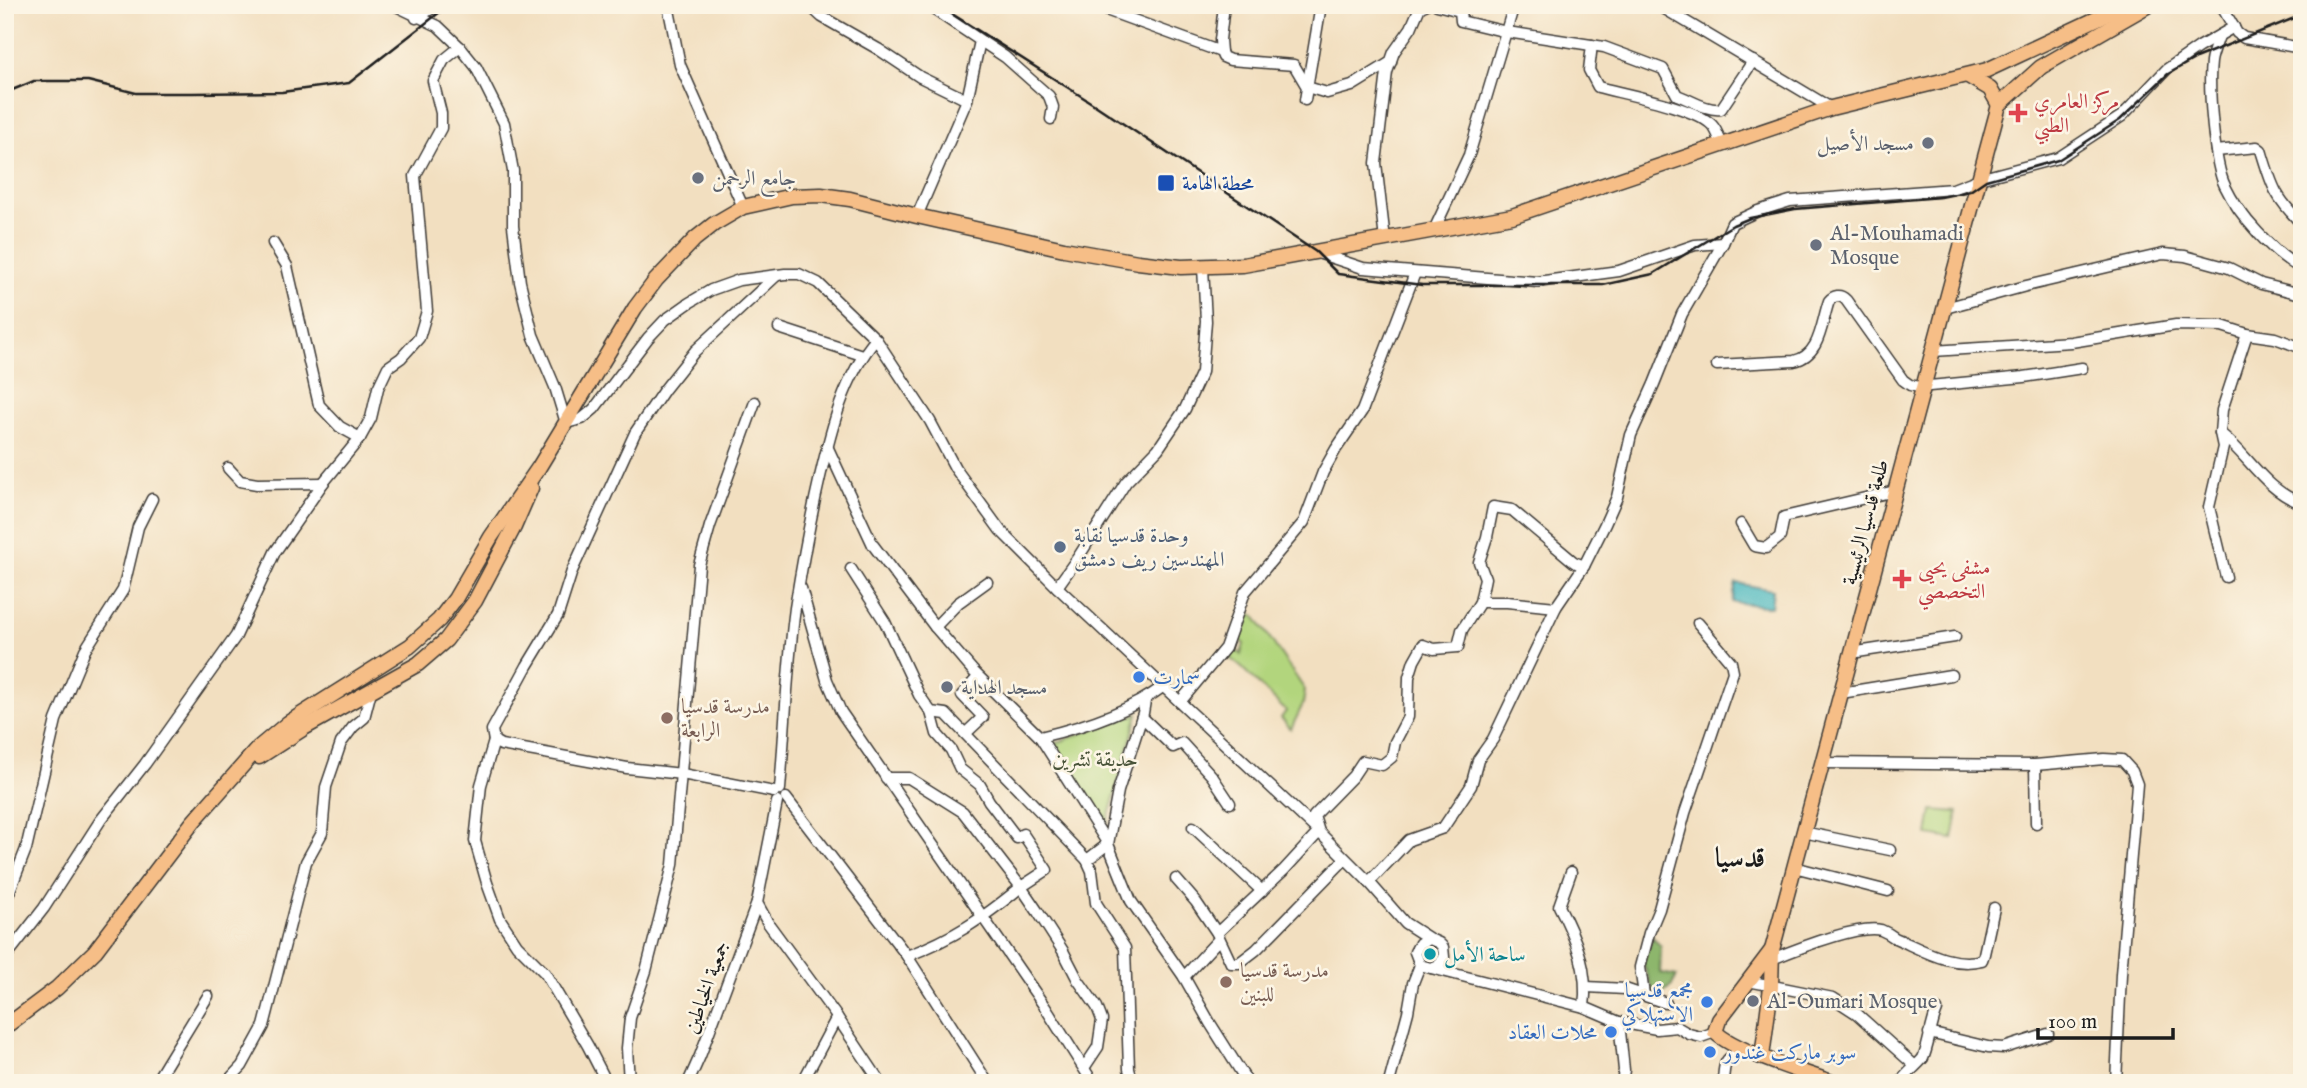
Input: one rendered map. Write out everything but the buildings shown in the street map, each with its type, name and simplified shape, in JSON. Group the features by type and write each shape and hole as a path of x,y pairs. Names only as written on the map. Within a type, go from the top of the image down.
{"main road":[{"path":"5,1027 57,988 95,951 193,822 258,748 288,723 410,646 430,629 455,599 635,308 656,280 695,239 743,206 792,195 821,195 850,199 1076,251 1160,265 1203,268 1243,265 1512,216 1830,108 1968,76 2006,62 2126,5"},
{"path":"1968,76 1990,89 1999,105 2041,67 2149,5"},
{"path":"2006,62 2029,78"},
{"name":"طلعة قدسيا الرئيسية","path":"1756,1054 1771,987 1772,954 1794,867 1999,105"},
{"path":"236,774 287,738 418,664 434,652 457,628 475,601 514,527 539,467"},
{"name":"طلعة قدسيا الرئيسية","path":"1715,1032 1720,1020 1748,981 1772,954"},
{"path":"1715,1032 1721,1038 1756,1054 1834,1083"}],"street":[{"path":"394,5 416,18 438,26 460,47 476,67 504,123 513,171 513,226 520,282 533,335 555,387 566,423 582,419 594,409 648,338 666,320 711,290 739,280 785,274 799,274 818,283 876,339 930,421 956,468 1000,530 1057,587 1319,832 1405,923 1439,943 1464,976"},
{"path":"416,18 438,5"},
{"path":"668,5 680,65 743,206"},
{"path":"809,5 822,17 878,48 920,77 967,100"},
{"path":"927,5 1005,57 1049,96 1053,107 1051,119"},
{"path":"1224,5 1220,40 1223,57 1230,60 1294,65 1307,87 1327,93 1352,86 1391,62"},
{"path":"1305,100 1321,5"},
{"path":"1385,240 1376,163 1391,62 1420,7 1425,5"},
{"path":"1437,5 1460,11 1461,21 1507,32 1604,47 1663,69 1677,95 1712,110 1721,109 1752,61"},
{"path":"1434,230 1469,155 1514,5"},
{"path":"1658,5 1830,108"},
{"path":"2222,6 2244,38 2302,48"},
{"path":"1107,10 1221,52"},
{"path":"1369,882 1409,840 1443,828 1471,786 1478,760 1493,738 1556,607 1584,566 1617,497 1631,435 1682,314 1732,223 1790,201 1953,189 1979,179 2058,158 2122,116 2167,69 2234,27"},
{"path":"2219,36 2211,61 2216,151 2220,173 2236,205 2277,251 2302,269"},
{"path":"918,216 967,100 980,41"},
{"path":"1592,45 1588,69 1598,87 1654,100 1693,114 1712,124 1722,145"},
{"path":"5,958 44,908 100,821 145,764 236,636 275,552 323,483 360,438 371,418 378,388 388,366 401,358 419,338 427,311 415,176 441,128 441,113 433,81 444,60 460,47"},
{"path":"2216,151 2261,150 2278,198 2302,223"},
{"path":"273,243 287,266 319,405 340,427 360,438"},
{"path":"1316,252 1363,268 1536,282 1619,271 1695,245 1723,243"},
{"path":"1945,307 2164,254 2185,256 2229,268 2262,284 2302,292"},
{"path":"1057,587 1126,482 1158,449 1185,409 1202,372 1206,321 1203,268"},
{"path":"1180,702 1225,648 1245,592 1304,522 1323,471 1362,411 1415,273"},
{"path":"607,1083 588,1045 545,973 517,945 500,919 487,883 475,841 481,785 494,741 492,730 558,615 572,571 635,433 695,351 776,276"},
{"path":"1717,365 1794,361 1807,357 1815,347 1829,302 1833,297 1839,296 1846,300 1903,380 1915,387 2024,377 2081,368"},
{"path":"1933,351 2071,342 2176,325 2222,326 2247,334 2275,338 2302,348"},
{"path":"779,328 862,355"},
{"path":"2227,577 2209,507 2222,447 2222,410 2247,334"},
{"name":"جمعية الخياطين","path":"688,1083 757,904 779,795 796,608 810,521 827,446 840,407 862,355 876,339"},
{"path":"629,1083 627,1048 630,1018 646,971 673,865 699,565 710,526 755,402"},
{"path":"2220,433 2232,442 2267,483 2285,497 2298,502"},
{"path":"827,446 873,544 935,627 978,677 1040,737 1108,844 1131,901 1184,977 1248,1083"},
{"path":"228,468 240,481 257,484 323,483"},
{"path":"1741,524 1754,546 1766,548 1780,537 1784,517 1895,491"},
{"path":"5,903 26,849 56,720 85,650 123,590 138,527 152,499"},
{"path":"1319,832 1314,816 1353,776 1363,761 1382,765 1392,757 1395,743 1408,717 1409,677 1413,661 1423,645 1434,649 1458,647 1462,630 1480,601 1485,578 1479,562 1493,507 1512,510 1574,562 1584,566"},
{"path":"851,569 885,622 919,695 931,712 937,734 951,750 960,769 980,785 989,802 1017,838 1023,834 1047,870 982,918 941,943 906,956"},
{"path":"935,627 958,603 987,582"},
{"path":"800,586 827,680 841,712 1093,1083"},
{"path":"1480,601 1556,607"},
{"path":"1644,995 1640,967 1649,933 1660,909 1685,813 1733,672 1731,662 1698,623"},
{"path":"1851,653 1955,637"},
{"path":"1841,693 1951,675"},
{"path":"966,733 983,717 962,695 978,677"},
{"path":"1040,737 1070,730 1145,701 1164,686"},
{"path":"226,1083 242,1066 264,1026 306,862 322,833 326,787 341,743 364,718 371,691"},
{"path":"1087,860 1108,844 1118,791 1145,701"},
{"path":"931,712 946,714 1087,860 1092,871 1096,903 1125,948 1129,1069 1133,1083"},
{"path":"1142,717 1173,747 1182,743 1212,776 1230,803"},
{"path":"494,741 501,745 627,768 682,774 779,795 906,956 988,1083"},
{"path":"1822,763 2035,765 2104,758 2122,760 2132,771 2137,784 2121,974 2116,1083"},
{"path":"2035,765 2036,823"},
{"path":"886,778 909,778 962,812 1021,887 1097,1007 1102,1020 1098,1046 1084,1068"},
{"path":"1193,827 1262,891"},
{"path":"1184,977 1218,936 1319,832"},
{"path":"1804,832 1890,850"},
{"path":"1176,879 1196,902 1218,936 1231,963 1240,963 1345,859"},
{"path":"1794,867 1888,891"},
{"path":"1571,872 1559,906 1575,937 1587,987 1584,1007"},
{"path":"757,904 881,1083"},
{"path":"1772,954 1816,941 1877,929 1945,960 1966,963 1982,960 1994,908"},
{"path":"1405,923 1415,952 1426,967 1584,1007 1619,1022 1657,1030 1677,1027 1701,1037 1715,1032"},
{"path":"1415,952 1420,943 1430,939"},
{"path":"1389,1083 1413,983 1426,967 1442,961 1444,952"},
{"path":"1748,981 1833,998 1856,1013 1914,1065"},
{"path":"1587,987 1625,989 1666,1003"},
{"path":"155,1083 208,996"},
{"path":"1900,1083 1923,1057 1937,1010"},
{"path":"802,1083 837,1017"},
{"path":"1619,1022 1624,1070 1622,1083"},
{"path":"1929,1033 1988,1047 2004,1048 2048,1034"},
{"path":"1723,1083 1724,1064 1730,1055 1756,1054"},
{"path":"205,1083 218,1083"}],"green space":[{"path":"1246,612 1255,616 1305,690 1303,704 1291,729 1281,718 1286,711 1225,654 1230,647 1241,654 1244,644 1240,640"},
{"name":"حديقة تشرين","path":"1138,714 1106,826 1051,745"},
{"path":"1932,810 1958,812 1953,839 1928,835"},
{"path":"1653,937 1661,947 1660,973 1677,976 1664,992 1653,990 1642,961"}],"water":[{"path":"1736,583 1773,590 1771,607 1732,602"}],"railway":[{"path":"5,93 34,81 88,81 136,93 282,92 349,83 449,5"},
{"path":"938,5 1095,105 1316,252 1338,274 1422,285 1603,285 1653,274 1733,225 1750,218 1795,209 1941,197 1970,191 1986,180 2058,160 2120,120 2168,74 2198,57 2302,15"}],"place":[{"name":"مركز العامري الطبي","path":"2018,113"},
{"name":"مسجد الأصيل","path":"1928,143"},
{"name":"جامع الرحمن","path":"698,178"},
{"name":"محطة الهامة","path":"1166,183"},
{"name":"Al-Mouhamadi Mosque","path":"1816,245"},
{"name":"وحدة قدسيا نقابة المهندسين ريف دمشق","path":"1060,547"},
{"name":"مشفى يحيى التخصصي","path":"1902,579"},
{"name":"سمارت","path":"1139,677"},
{"name":"مسجد الهداية","path":"947,687"},
{"name":"مدرسة قدسيا الرابعة","path":"667,718"},
{"name":"ساحة الأمل","path":"1430,954"},
{"name":"مدرسة قدسيا للبنين","path":"1226,982"},
{"name":"Al-Oumari Mosque","path":"1753,1001"},
{"name":"مجمع قدسيا الاستهلاكي","path":"1707,1002"},
{"name":"محلات العقاد","path":"1611,1032"},
{"name":"سوبر ماركت غندور","path":"1710,1052"}],"district":[{"name":"قدسيا","path":"1740,857"}]}
